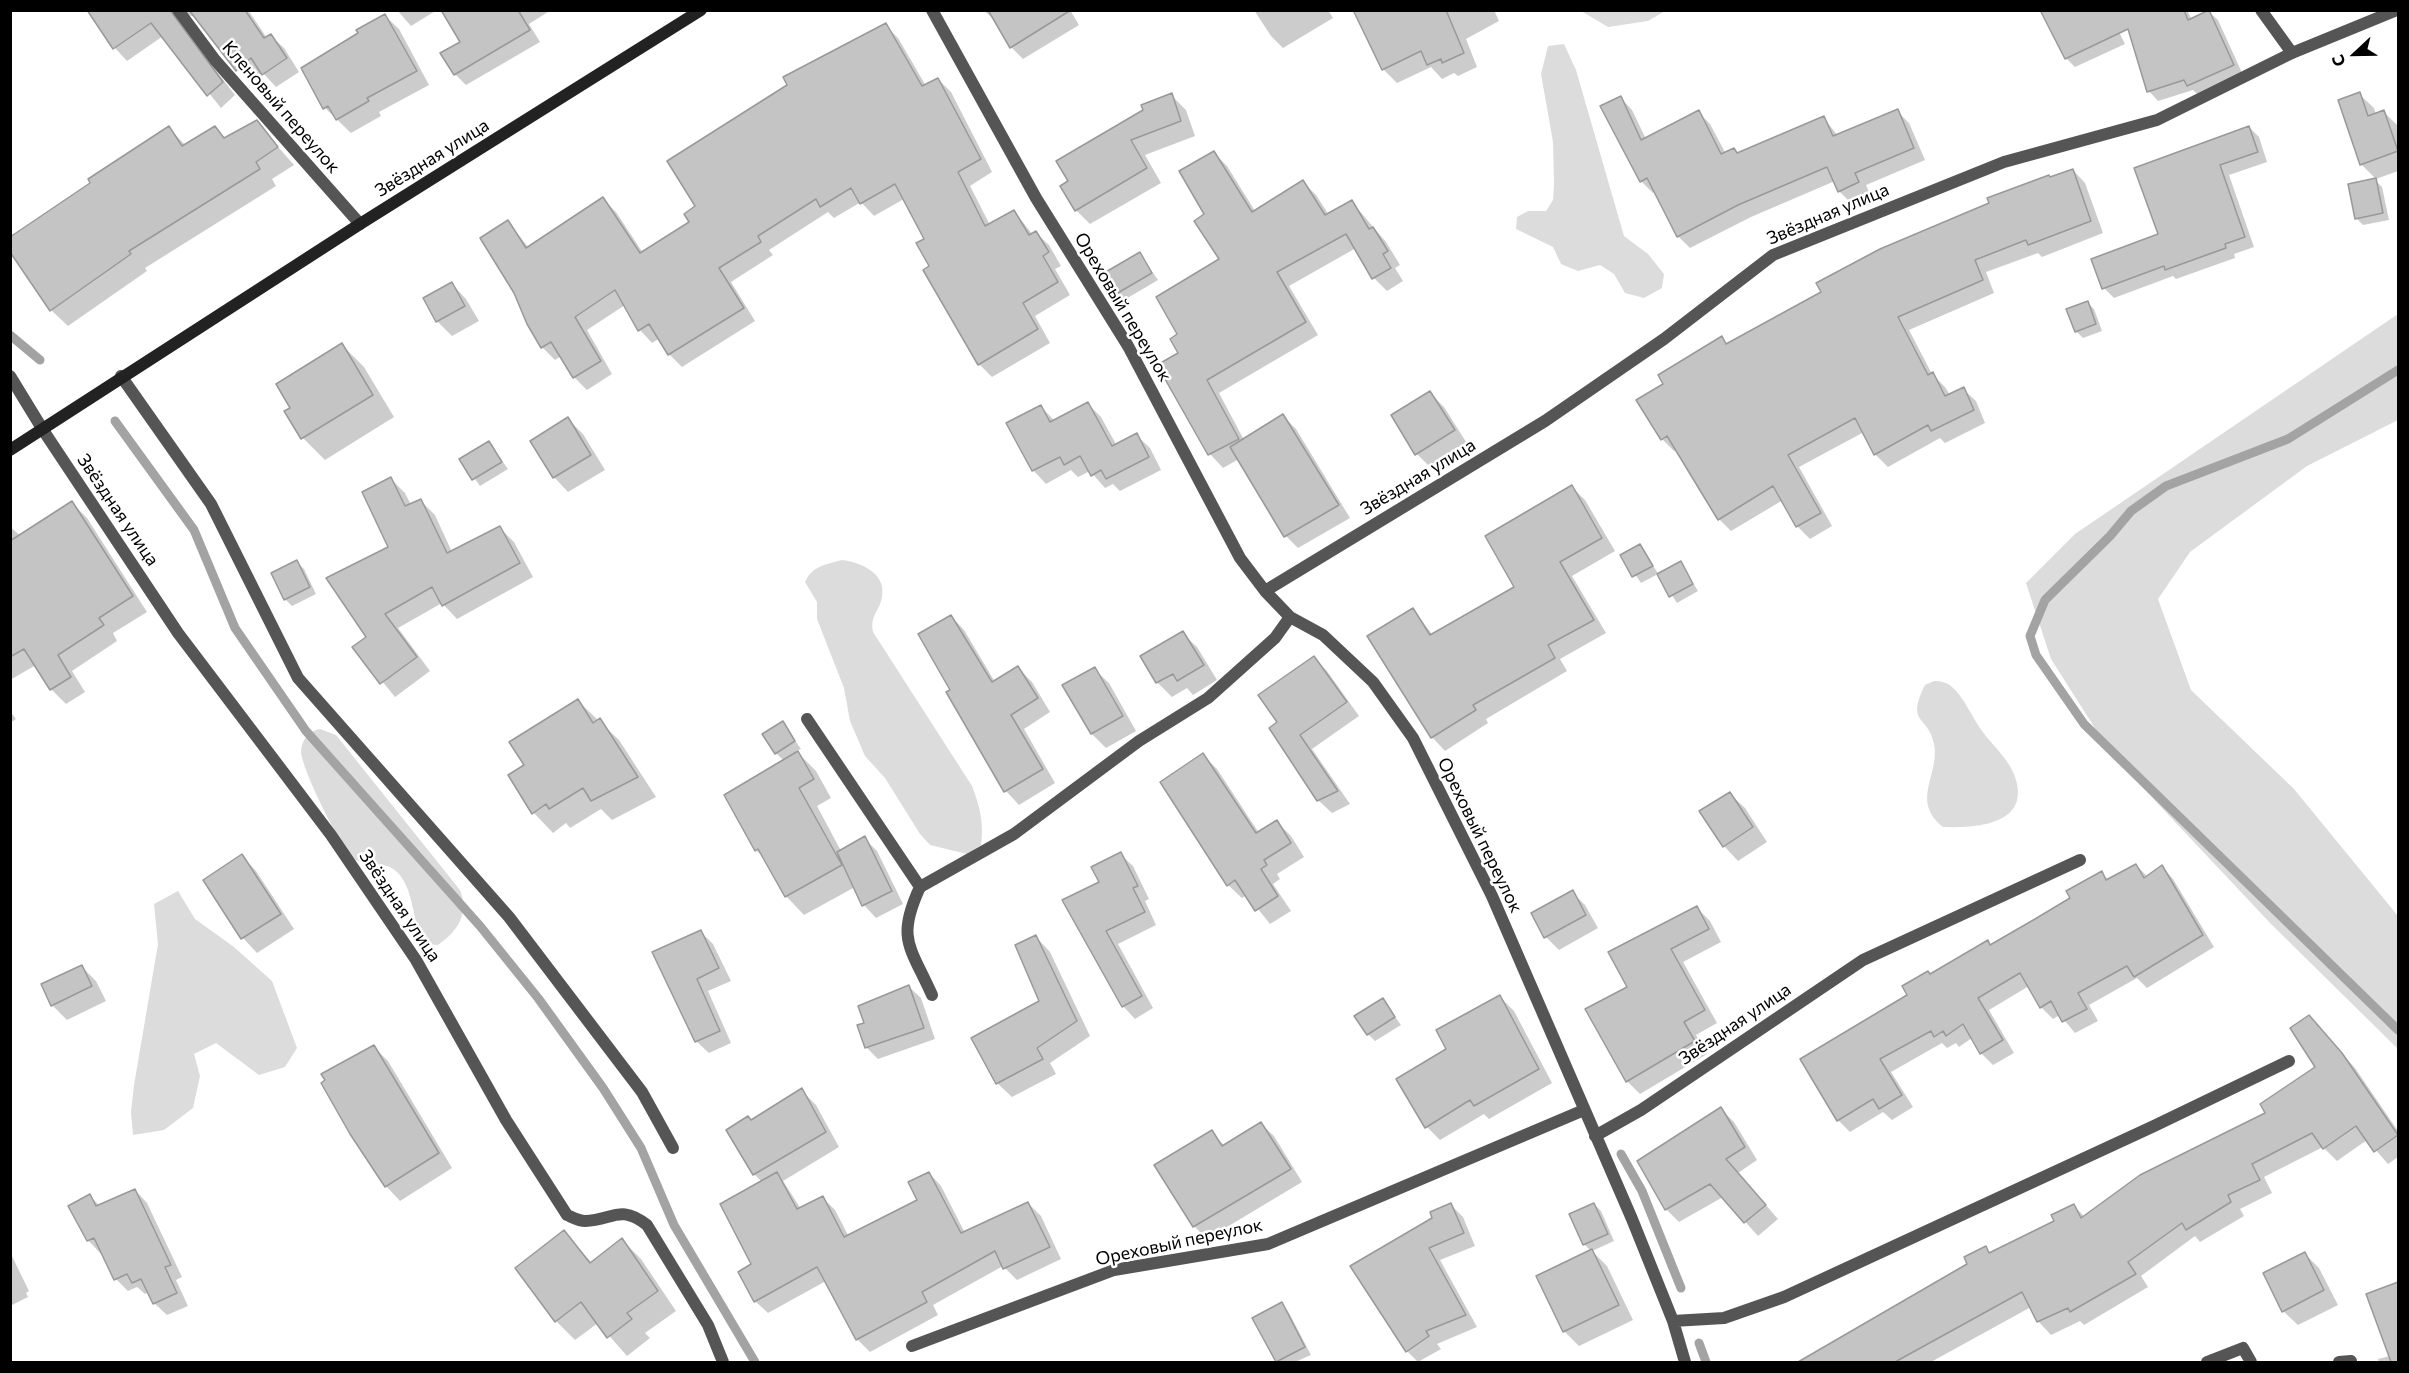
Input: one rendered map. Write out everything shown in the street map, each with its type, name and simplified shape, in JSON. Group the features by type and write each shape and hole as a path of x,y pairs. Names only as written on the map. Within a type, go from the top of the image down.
{"street":[{"name":"Кленовый переулок","path":"178,10 215,60 360,224"},
{"name":"Звёздная улица","path":"10,450 121,376 701,10"},
{"name":"Ореховый переулок","path":"932,10 1036,198 1128,346 1240,558 1265,591 1290,617 1323,634 1372,682 1413,738 1492,896 1595,1136"},
{"path":"2261,10 2292,53"},
{"name":"Звёздная улица","path":"1265,591 1545,421 1664,339 1773,255 2004,162 2157,120 2292,53 2397,10"},
{"name":"Звёздная улица","path":"10,376 43,430 178,633 331,835 409,950 506,1120 567,1215 583,1222 620,1213 635,1215 647,1225 708,1325 723,1362"},
{"path":"121,376 211,504 298,678 509,916 642,1092 673,1148"},
{"path":"932,995 905,936 909,911 920,887 1014,834 1138,741 1208,698 1275,638 1290,617"},
{"path":"807,719 920,887"},
{"name":"Звёздная улица","path":"1595,1136 1641,1110 1863,960 2080,861"},
{"path":"1673,1321 1724,1318 1784,1297 2289,1061"},
{"name":"Ореховый переулок","path":"912,1346 1114,1270 1268,1244 1584,1110"},
{"path":"1595,1136 1673,1321 1682,1362"},
{"path":"2207,1362 2244,1348 2251,1362"}],"shaded area":[{"path":"1581,11 1665,11 1648,21 1608,27"},
{"path":"1564,44 1576,70 1624,236 1648,254 1664,274 1662,288 1644,298 1625,293 1614,274 1600,265 1578,271 1561,264 1553,247 1516,229 1517,217 1528,211 1546,211 1553,200 1553,142 1541,74 1548,46"},
{"path":"2398,314 2398,420 2307,466 2190,552 2158,599 2191,690 2294,789 2398,916 2398,1049 2272,925 2112,755 2051,659 2026,583 2075,534"},
{"path":"842,560 864,566 871,570 880,581 882,597 874,617 873,632 972,786 981,815 982,837 981,845 967,854 930,845 920,834 885,778 865,756 850,721 844,688 817,619 817,602 805,582 816,569"},
{"path":"1934,681 1947,684 1956,691 1982,731 2014,773 2018,795 2014,807 2007,815 1996,821 1969,827 1943,827 1933,817 1927,797 1935,756 1934,744 1928,728 1920,719 1917,707 1925,685"},
{"path":"320,729 336,735 460,890 463,907 460,921 451,934 438,945 427,944 422,938 408,889 399,874 388,866 364,863 353,858 331,823 307,773 301,751 307,736"},
{"path":"178,891 195,919 234,947 272,981 297,1048 285,1067 259,1075 216,1043 194,1054 200,1076 193,1108 164,1130 133,1135 131,1112 134,1085 158,944 154,904"}],"building":[{"path":"87,10 170,10 223,82 207,96 151,23 113,49"},
{"path":"189,10 245,10 264,38 271,34 287,58 262,75 251,58 236,71"},
{"path":"441,10 518,10 530,30 454,75 440,53 460,42"},
{"path":"988,10 1071,10 1010,48"},
{"path":"1353,10 1446,10 1464,53 1442,63 1441,59 1427,65 1421,51 1382,70"},
{"path":"2040,10 2184,10 2188,20 2209,10 2234,65 2187,86 2184,80 2147,92 2128,29 2065,59"},
{"path":"385,14 417,71 367,98 369,101 336,120 328,106 323,109 301,68 358,33 356,30"},
{"path":"886,23 922,86 938,78 981,159 958,172 985,226 1014,210 1029,235 1036,231 1049,252 1043,256 1058,282 1023,303 1038,329 978,365 923,270 929,266 916,243 924,239 895,184 860,204 851,188 820,207 816,199 758,236 761,242 719,268 744,308 668,355 649,324 638,331 615,290 575,317 601,361 573,378 551,342 541,348 527,324 514,293 480,238 508,220 526,248 603,197 640,253 689,222 684,214 695,206 667,161 787,85 783,77"},
{"path":"2360,92 2368,116 2384,110 2398,151 2360,165 2338,100"},
{"path":"1172,93 1181,121 1131,140 1147,168 1075,211 1060,186 1068,181 1056,161 1143,110 1141,105"},
{"path":"1621,96 1641,140 1699,110 1721,154 1734,148 1737,153 1824,116 1833,136 1898,109 1914,148 1855,173 1859,182 1838,192 1827,167 1738,205 1677,237 1647,178 1640,182 1600,106"},
{"path":"257,120 278,147 256,162 260,169 129,251 131,254 50,311 10,252 10,237 90,183 88,179 169,126 182,146 215,126 224,138"},
{"path":"2249,126 2258,152 2220,165 2245,237 2225,244 2226,248 2165,270 2164,266 2102,289 2091,259 2158,234 2134,168"},
{"path":"1214,151 1252,212 1303,180 1325,215 1352,200 1369,229 1373,227 1388,251 1383,254 1391,268 1372,279 1346,234 1277,272 1306,322 1207,380 1239,439 1208,455 1157,365 1178,353 1170,339 1177,334 1156,297 1219,259 1194,221 1204,214 1179,171"},
{"path":"2073,169 2091,221 2028,245 2026,240 1975,260 1983,280 1898,317 1928,375 1933,372 1945,396 1964,387 1974,410 1931,431 1928,425 1874,455 1855,418 1788,455 1821,513 1796,527 1773,486 1718,520 1667,436 1661,440 1636,400 1663,384 1658,375 1722,336 1726,344 1821,292 1816,283 1880,249 1989,203 1987,198 2049,175 2050,177"},
{"path":"2376,178 2383,213 2355,219 2348,184"},
{"path":"1140,252 1152,273 1116,294 1104,273"},
{"path":"452,282 465,306 436,322 423,298"},
{"path":"2088,301 2096,324 2075,332 2066,309"},
{"path":"342,343 373,395 301,439 284,411 290,408 276,384"},
{"path":"1430,391 1455,430 1415,455 1391,415"},
{"path":"1088,402 1112,446 1137,433 1149,457 1106,479 1101,470 1091,476 1080,456 1064,465 1060,457 1032,471 1006,423 1041,405 1050,422"},
{"path":"1283,414 1339,505 1284,537 1230,447"},
{"path":"568,417 591,455 553,478 530,441"},
{"path":"489,441 502,462 472,480 459,459"},
{"path":"391,477 405,506 421,499 447,553 500,526 520,563 442,606 432,587 385,614 417,657 380,684 352,647 366,637 326,578 388,547 362,492"},
{"path":"1572,485 1602,538 1560,562 1594,620 1548,645 1555,658 1473,705 1476,710 1431,738 1367,636 1413,608 1430,635 1514,587 1485,536"},
{"path":"72,501 133,596 99,618 104,625 58,655 71,677 50,690 24,649 10,657 10,541"},
{"path":"1640,544 1653,566 1632,577 1620,555"},
{"path":"297,560 310,587 284,600 271,573"},
{"path":"1681,561 1693,584 1669,597 1657,574"},
{"path":"951,615 992,682 1018,666 1038,698 1011,715 1043,769 1004,792 946,692 950,690 918,634"},
{"path":"1183,631 1204,665 1177,681 1173,674 1156,683 1140,656"},
{"path":"1314,656 1347,702 1300,735 1338,791 1317,801 1269,728 1277,722 1258,695"},
{"path":"1095,667 1123,716 1091,734 1062,685"},
{"path":"578,699 593,723 600,718 638,777 591,801 583,788 549,809 546,804 532,814 508,775 524,765 509,742"},
{"path":"783,721 795,741 775,754 762,734"},
{"path":"798,751 814,779 799,788 842,865 785,897 758,849 755,851 724,795"},
{"path":"1203,753 1256,833 1277,820 1291,843 1264,860 1267,865 1261,869 1278,896 1255,911 1235,880 1227,886 1160,782"},
{"path":"1730,792 1753,827 1723,847 1699,811"},
{"path":"865,836 892,891 862,906 837,852"},
{"path":"1121,852 1138,886 1133,888 1145,912 1106,931 1142,996 1122,1007 1062,900 1099,882 1091,867"},
{"path":"242,854 281,914 241,939 203,880"},
{"path":"2136,864 2144,878 2162,865 2203,935 2134,977 2127,966 2078,993 2087,1009 2062,1022 2051,1001 2040,1008 2020,973 1978,998 2003,1040 1980,1054 1963,1024 1946,1036 1943,1031 1934,1037 1931,1031 1880,1059 1902,1095 1879,1109 1873,1099 1837,1121 1800,1059 1907,995 1902,986 1928,971 1930,974 1988,940 1990,945 2070,898 2066,891 2102,871 2106,880"},
{"path":"1573,890 1586,915 1544,938 1531,913"},
{"path":"1697,906 1709,929 1671,949 1705,1010 1684,1022 1695,1041 1626,1082 1585,1009 1627,987 1608,952"},
{"path":"701,930 719,968 697,979 720,1031 695,1042 652,952"},
{"path":"1036,935 1077,1021 1037,1048 1043,1059 996,1084 971,1038 1039,1001 1015,945"},
{"path":"82,965 92,986 51,1006 41,984"},
{"path":"909,985 924,1028 865,1048 857,1025 864,1023 858,1006"},
{"path":"1500,995 1539,1069 1474,1106 1470,1100 1425,1128 1396,1079 1446,1049 1436,1030"},
{"path":"1383,998 1395,1017 1367,1035 1354,1016"},
{"path":"2309,1015 2342,1053 2398,1135 2374,1152 2356,1126 2323,1149 2312,1133 2252,1164 2260,1180 2228,1195 2231,1202 2186,1230 2182,1223 2128,1262 2136,1274 2070,1312 2068,1308 2037,1322 2022,1292 1895,1362 1798,1362 1967,1264 1964,1257 1986,1246 1989,1253 2054,1221 2051,1215 2074,1204 2081,1218 2140,1175 2265,1113 2260,1104 2315,1067 2290,1028"},
{"path":"374,1045 439,1153 385,1187 350,1134 321,1083 325,1080 321,1074"},
{"path":"802,1088 826,1132 753,1175 726,1130 748,1116 751,1120"},
{"path":"1721,1107 1745,1147 1726,1159 1766,1205 1744,1223 1710,1184 1665,1210 1637,1161"},
{"path":"1261,1122 1291,1169 1193,1227 1154,1165 1212,1130 1222,1146"},
{"path":"777,1172 797,1209 823,1196 844,1237 917,1200 908,1182 929,1172 961,1233 1028,1202 1050,1247 1003,1269 995,1251 922,1292 927,1302 856,1340 817,1267 754,1302 738,1272 751,1264 720,1204"},
{"path":"135,1189 171,1265 165,1267 177,1293 153,1304 141,1279 132,1283 127,1274 114,1280 94,1238 87,1241 68,1206 90,1194 96,1206"},
{"path":"1451,1203 1464,1233 1429,1248 1466,1315 1426,1331 1429,1336 1406,1352 1350,1266 1432,1218 1430,1212"},
{"path":"1594,1203 1608,1234 1583,1245 1569,1214"},
{"path":"564,1230 590,1263 622,1238 658,1291 627,1313 632,1319 607,1338 581,1302 555,1322 515,1268"},
{"path":"1592,1249 1619,1305 1563,1332 1536,1276"},
{"path":"2305,1252 2324,1290 2282,1312 2263,1273"},
{"path":"2398,1282 2398,1362 2391,1362 2366,1294"},
{"path":"1282,1302 1305,1347 1276,1362 1252,1318"}],"waterway":[{"path":"10,335 40,360"},
{"path":"2398,370 2288,439 2166,486 2131,511 2110,536 2045,600 2030,636 2036,655 2084,724 2398,1030"},
{"path":"115,421 194,530 235,628 306,731 480,926 538,998 603,1088 641,1148 674,1225 755,1362"},
{"path":"1621,1154 1642,1191 1681,1288"},
{"path":"1699,1343 1706,1362"}]}
